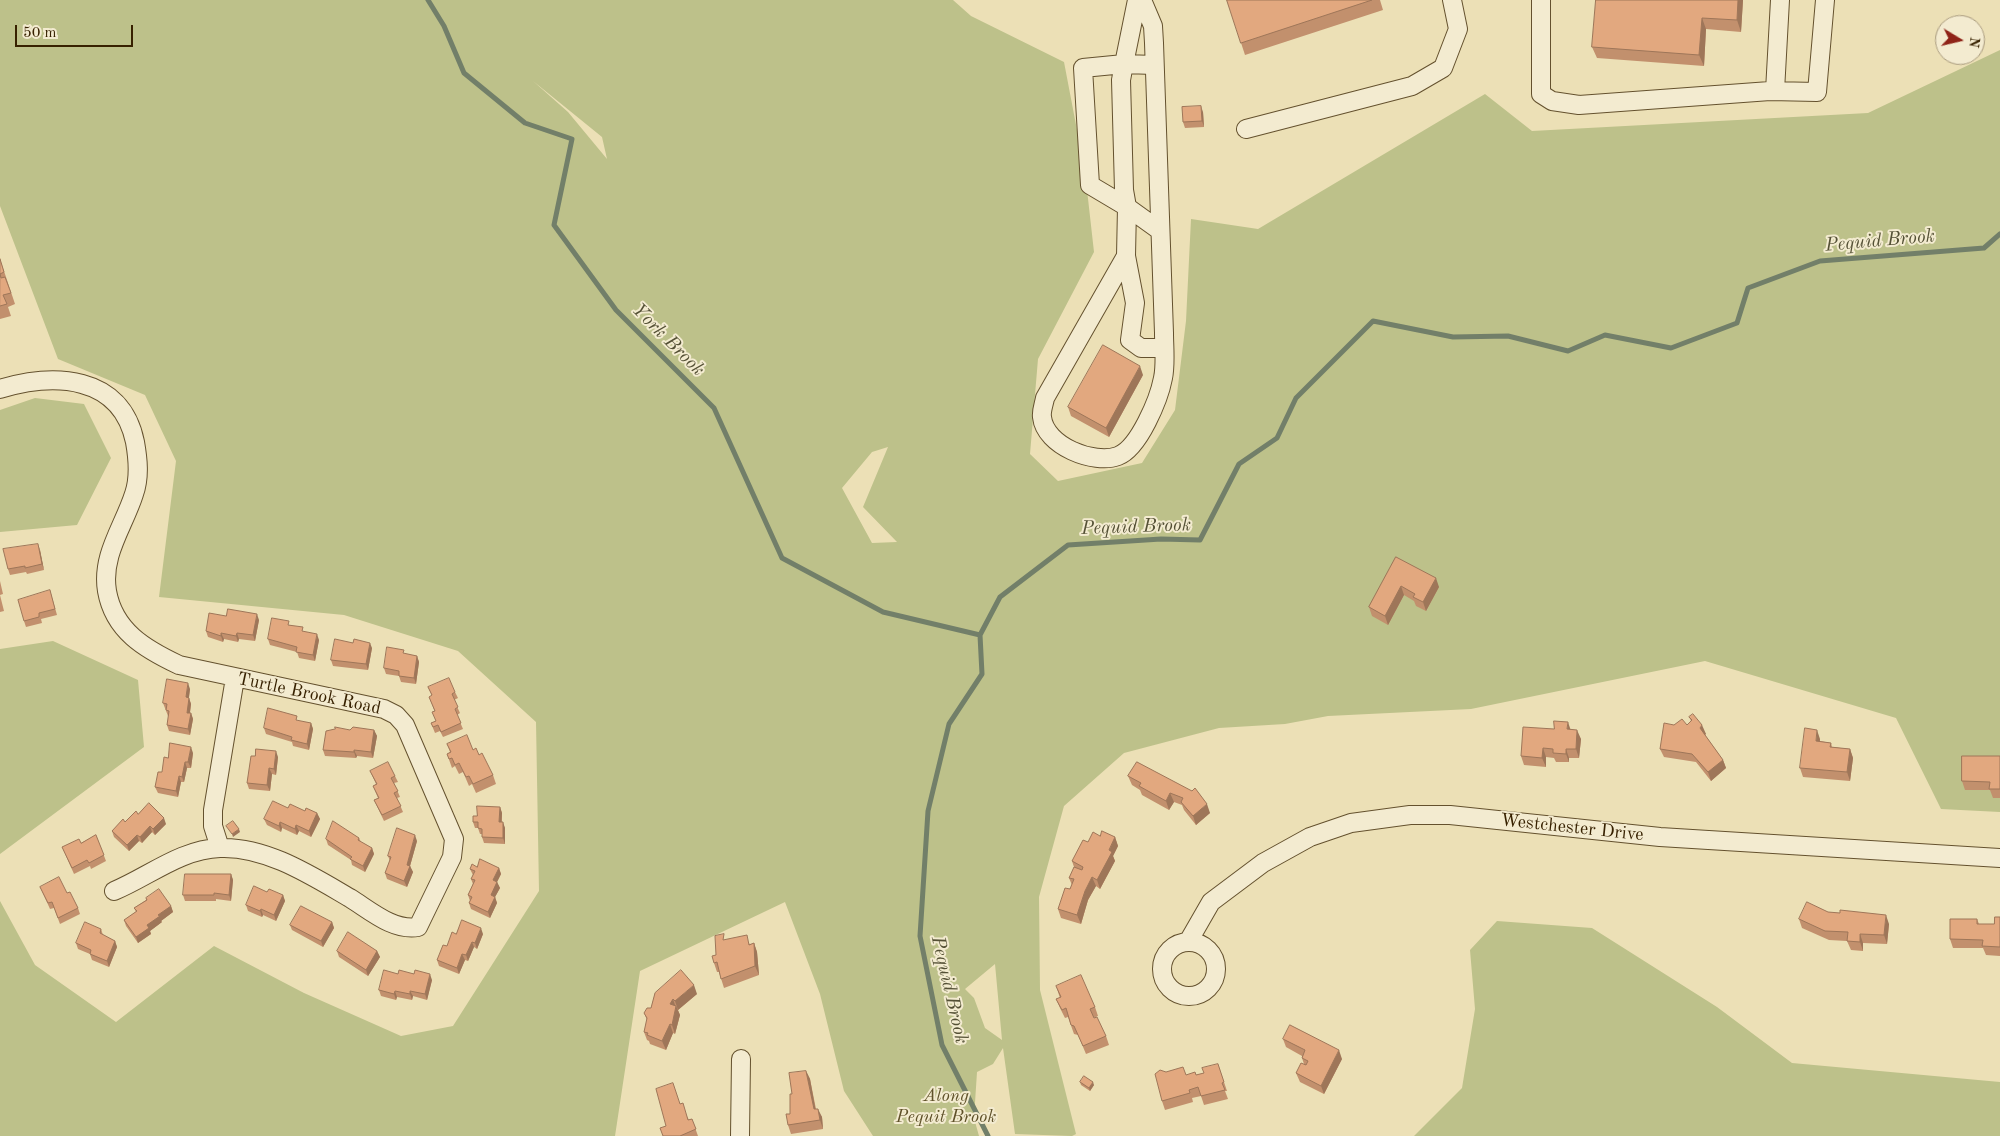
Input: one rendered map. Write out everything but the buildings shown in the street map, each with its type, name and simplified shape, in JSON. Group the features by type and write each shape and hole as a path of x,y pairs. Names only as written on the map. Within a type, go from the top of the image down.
{"street":[{"path":"1137,0 1121,80 1124,190 1127,207 1126,256 1135,303 1130,340 1141,348 1164,348"},
{"path":"1126,256 1045,398 1042,417 1051,437 1069,450 1096,460 1120,456 1136,441 1153,411 1163,378 1163,311 1153,26 1142,0"},
{"path":"1246,129 1412,86 1443,68 1458,29 1452,0"},
{"path":"1541,0 1541,94 1552,100 1579,105 1775,90 1817,92 1825,0"},
{"path":"1775,90 1780,0"},
{"path":"1154,64 1124,64 1083,68 1090,185 1127,207 1159,230"},
{"path":"1135,303 1163,311"},
{"name":"Turtle Brook Road","path":"0,389 23,382 51,379 72,380 90,385 111,399 125,415 134,436 138,473 135,494 108,559 105,576 112,609 120,626 148,651 179,665 384,709 396,715 405,725 454,838 454,848 423,921 418,927 408,929 399,927 324,883 277,860 249,852 220,848 203,851 167,864 114,891"},
{"path":"220,848 213,826 212,810 235,678"},
{"name":"Westchester Drive","path":"1188,942 1212,902 1263,863 1310,837 1351,823 1410,815 1450,815 1660,837 2000,858"},
{"path":"740,1136 741,1059"}],"green space":[{"name":"Along Pequit Brook","path":"0,0 953,0 971,16 1064,62 1085,172 1094,252 1038,359 1030,454 1058,481 1142,463 1175,410 1186,321 1191,219 1258,229 1485,94 1532,131 1868,113 1969,65 1985,65 1985,57 2000,50 2000,812 1941,809 1896,718 1705,661 1471,709 1328,716 1285,724 1219,728 1124,753 1064,806 1039,897 1040,990 1076,1134 1072,1136 1015,1134 1003,1048 993,1064 977,1072 974,1118 979,1136 873,1136 844,1091 820,994 785,902 640,971 615,1136 0,1136 0,901 35,965 116,1022 214,946 304,993 401,1036 453,1026 539,891 536,722 458,651 344,615 159,597 176,461 145,395 58,359 0,206","holes":["533,81 602,137 607,159 568,112","888,447 863,507 897,542 872,543 842,488 872,452","995,964 1002,1040 985,1028 974,998 965,989"]},
{"path":"35,398 84,404 111,458 77,525 0,532 0,410"},
{"path":"53,641 138,680 144,747 0,854 0,649"},
{"path":"1497,921 1592,928 1717,1007 1792,1063 2000,1082 2000,1136 1414,1136 1462,1088 1475,1009 1470,950"}],"waterway":[{"name":"York Brook","path":"428,0 444,26 464,73 525,123 572,139 554,225 616,310 714,408 782,558 883,612 980,635"},
{"name":"Pequid Brook","path":"988,1136 942,1045 920,936 928,811 949,724 982,674 980,635 1000,597 1068,545 1161,539 1200,540 1239,464 1277,438 1296,398 1373,321 1453,337 1508,336 1568,351 1605,335 1671,348 1737,323 1748,288 1820,261 1984,248 2000,234"}]}
